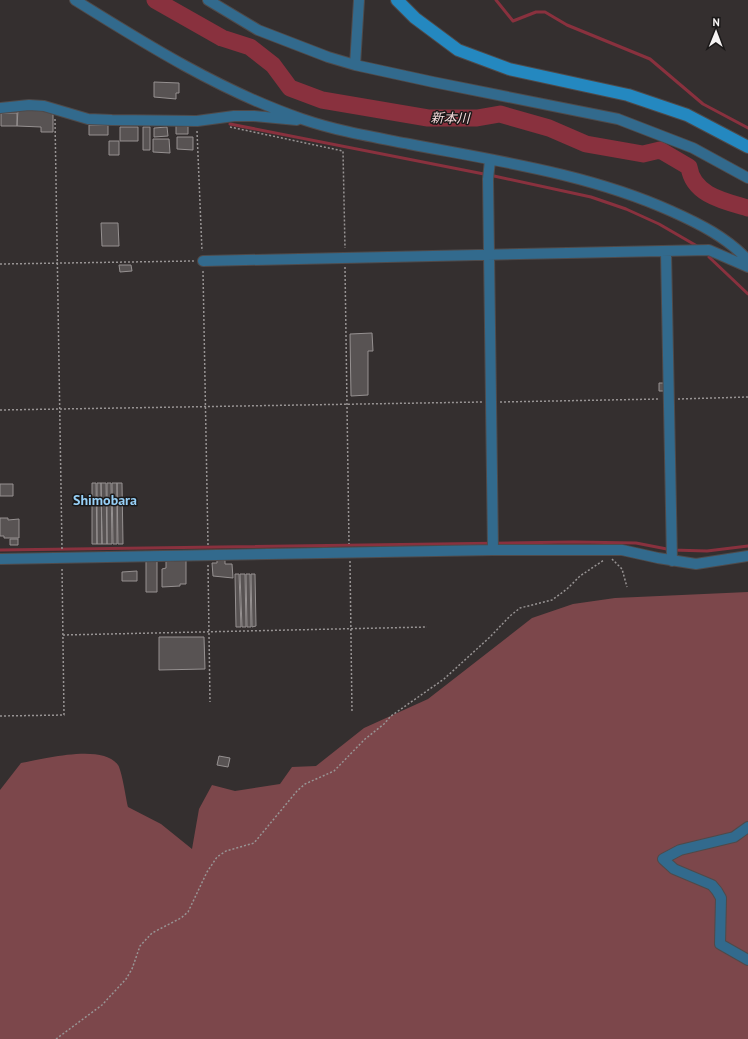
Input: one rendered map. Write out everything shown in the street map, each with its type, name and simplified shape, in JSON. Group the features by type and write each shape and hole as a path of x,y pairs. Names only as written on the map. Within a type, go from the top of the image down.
{"street":[{"path":"75,0 130,34 215,82 301,118 340,130 579,179 616,189 648,200 700,224 721,237 748,260"},
{"path":"208,0 258,30 355,65 618,119 693,148 748,178"},
{"path":"355,65 359,0"},
{"path":"397,0 415,18 458,50 509,69 628,96 687,114 748,147"},
{"path":"0,108 29,105 55,109 88,119 144,122 196,121 254,116 296,120 301,118"},
{"path":"490,160 488,179 493,550"},
{"path":"202,261 709,250 748,267"},
{"path":"666,252 672,561"},
{"path":"0,558 493,550 622,550 672,561 696,564 748,556"},
{"path":"748,827 734,837 680,850 663,859 674,869 712,885 721,898 720,944 748,960"}],"path":[{"path":"0,716 64,715 55,109"},
{"path":"222,118 224,124 230,127 343,151 352,714"},
{"path":"196,121 202,261 210,632 210,702"},
{"path":"0,264 202,261"},
{"path":"0,410 748,397"},
{"path":"56,1039 102,1004 126,979 132,969 140,946 152,933 182,918 188,912 207,872 217,857 226,852 254,843 297,791 305,784 334,771 365,739 384,724 390,716 444,679 520,608 552,600 580,576 608,556 622,569 626,586"},
{"path":"63,635 427,627"}],"shaded area":[{"path":"748,592 748,1039 0,1039 0,790 21,763 72,754 100,755 110,758 118,765 128,807 161,824 192,849 199,809 212,785 235,791 280,784 292,767 316,766 364,728 428,699 532,618 573,604 615,598"}],"building":[{"path":"154,82 179,83 179,93 176,93 176,99 154,97"},
{"path":"18,110 53,111 53,132 41,132 41,127 17,126"},
{"path":"1,113 17,113 17,126 1,126"},
{"path":"89,125 108,125 108,135 89,135"},
{"path":"176,125 188,126 188,134 176,134"},
{"path":"120,127 138,127 138,141 120,141"},
{"path":"143,127 150,127 150,150 143,150"},
{"path":"167,127 168,136 154,137 154,128"},
{"path":"177,137 193,137 193,150 177,149"},
{"path":"153,139 169,139 170,153 153,152"},
{"path":"109,141 119,141 119,155 109,155"},
{"path":"101,223 118,223 119,246 102,246"},
{"path":"119,265 131,265 132,271 120,272"},
{"path":"372,333 373,351 368,351 368,395 351,396 350,334"},
{"path":"659,383 665,383 665,391 659,391"},
{"path":"92,483 96,483 97,544 92,544"},
{"path":"97,483 101,483 102,544 97,544"},
{"path":"101,483 106,483 107,544 102,544"},
{"path":"107,483 111,483 112,544 107,544"},
{"path":"112,483 117,483 117,544 113,544"},
{"path":"117,483 122,483 123,544 118,544"},
{"path":"0,484 13,484 13,496 0,496"},
{"path":"0,518 8,518 8,520 19,519 19,538 4,538 4,536 0,536"},
{"path":"10,539 18,539 18,545 10,545"},
{"path":"146,560 157,560 157,592 146,592"},
{"path":"186,560 186,584 180,584 180,586 162,587 162,569 166,568 166,561"},
{"path":"217,560 225,560 225,564 232,564 233,578 213,576 212,563 217,563"},
{"path":"137,571 137,581 122,581 122,572"},
{"path":"235,574 239,574 241,627 236,627"},
{"path":"240,574 245,574 246,627 242,627"},
{"path":"246,574 250,574 251,627 247,627"},
{"path":"251,574 255,574 256,626 252,627"},
{"path":"159,637 204,637 205,669 159,670"},
{"path":"219,756 230,758 228,767 217,765"}],"waterway":[{"name":"新本川","path":"155,0 222,38 250,47 273,65 290,88 322,100 428,118 477,118 500,114 549,128 586,144 643,154 660,150 689,167 692,177 703,190 729,203 748,208"},
{"path":"496,0 513,21 536,12 545,12 567,25 650,59 703,104 748,128"},
{"path":"230,124 494,176 591,197 626,209 659,224 697,246"},
{"path":"709,257 748,294"},
{"path":"0,550 574,542 636,543 672,550 707,551 748,546"}],"district":[{"name":"Shimobara","path":"105,500"}]}
